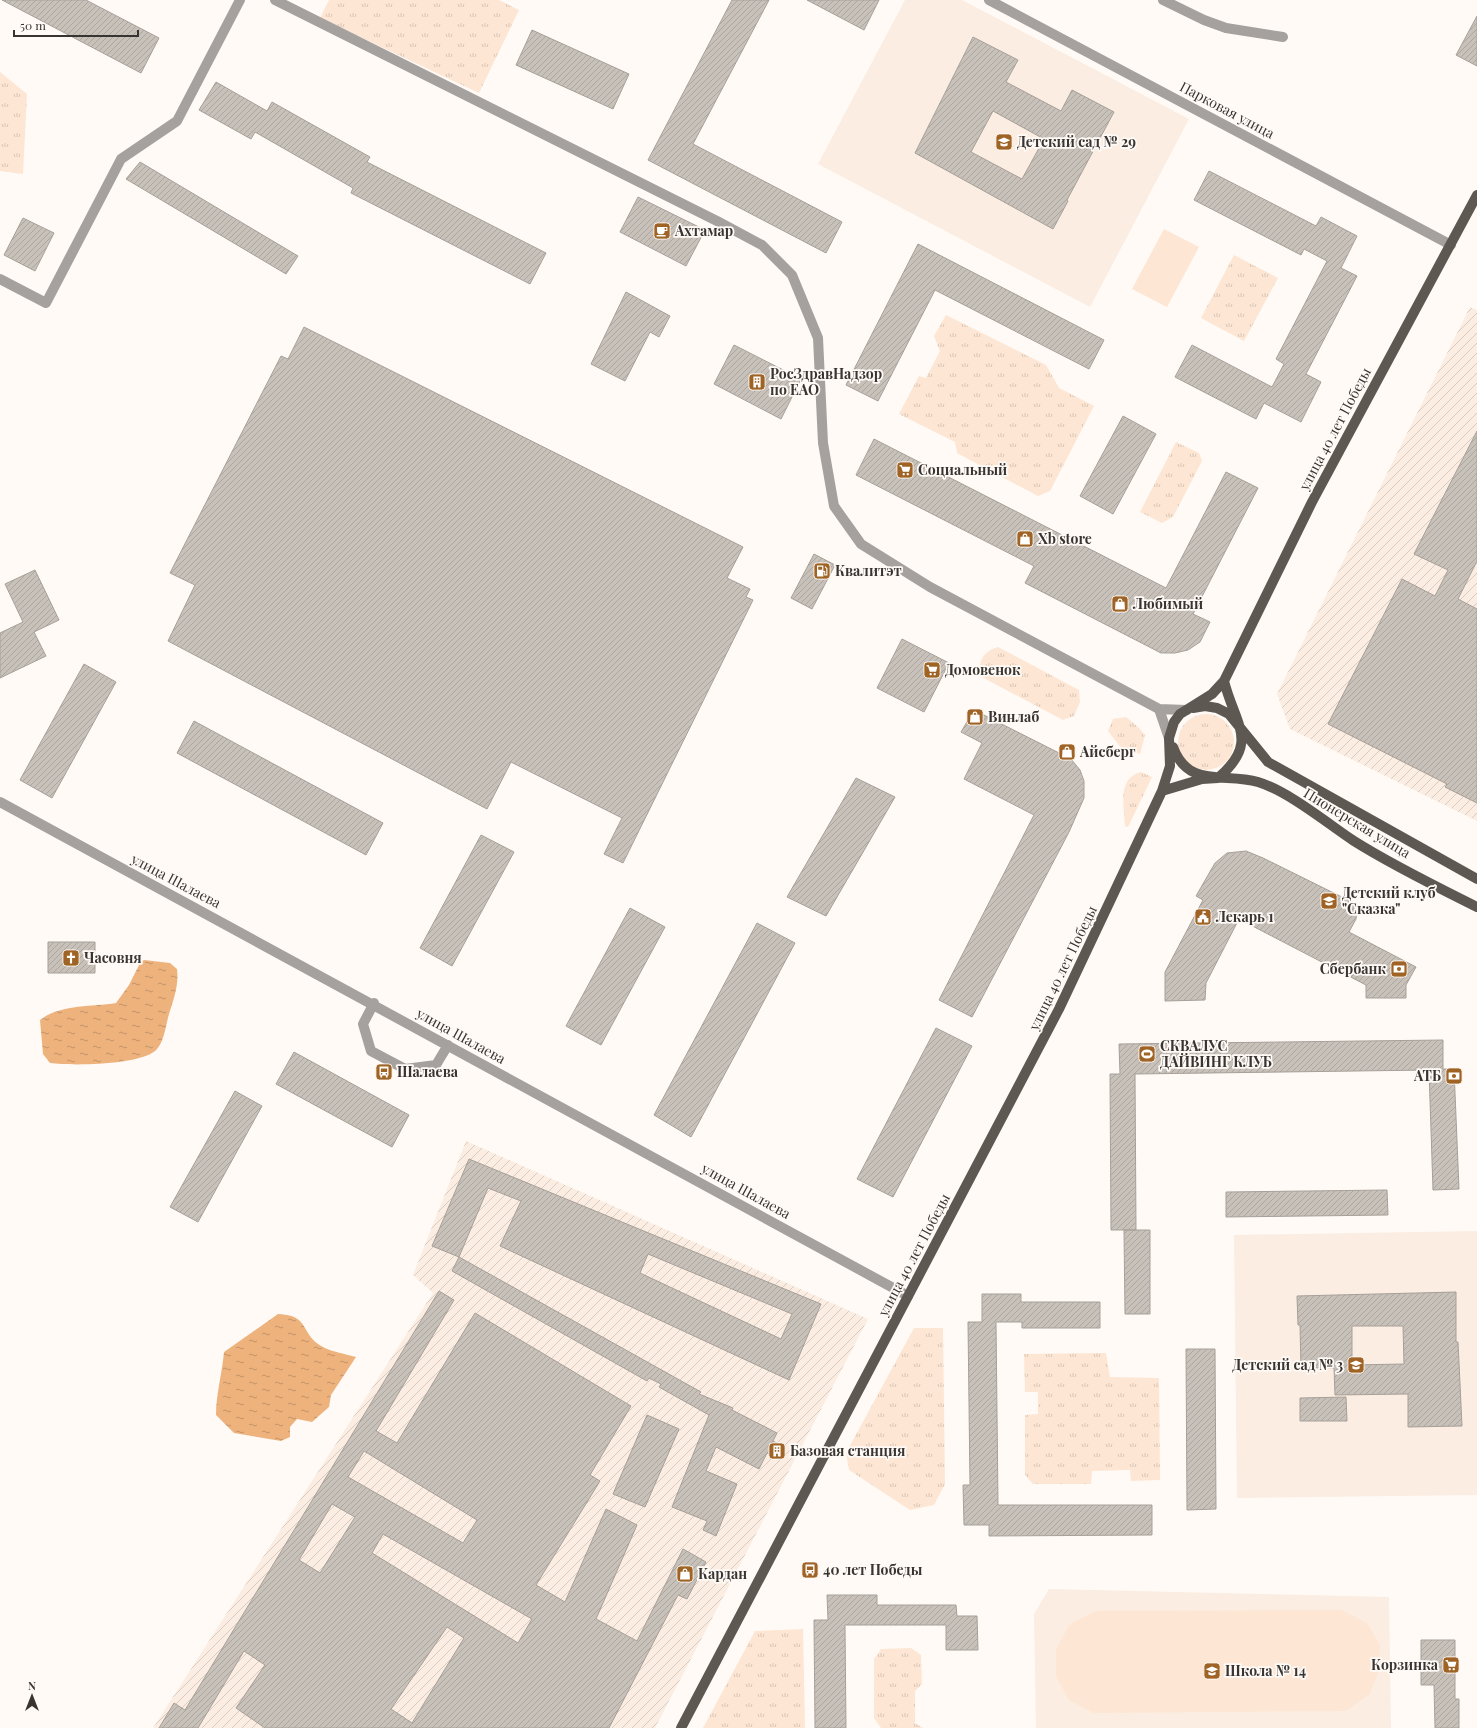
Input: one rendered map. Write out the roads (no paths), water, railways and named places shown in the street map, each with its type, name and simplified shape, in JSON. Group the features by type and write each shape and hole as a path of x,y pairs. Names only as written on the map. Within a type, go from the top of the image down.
{"main road":[{"name":"улица 40 лет Победы","path":"1187,710 1212,694 1224,681 1312,502 1477,195"},
{"path":"1162,790 1202,780 1218,778 1230,768 1238,757 1243,744 1241,729 1229,701 1224,681"},
{"path":"1218,778 1197,775 1186,769 1177,760 1169,738 1174,722 1180,714 1187,710 1205,706 1217,708 1229,714 1241,729"},
{"name":"Пионерская улица","path":"1241,729 1268,762 1477,878"},
{"name":"улица 40 лет Победы","path":"681,1728 1060,1009 1162,790 1170,766 1169,738"},
{"name":"Пионерская улица","path":"1218,778 1258,782 1276,790 1356,842 1477,907"}],"street":[{"path":"0,279 46,303 120,159 176,121 240,0"},
{"path":"275,0 710,217 762,245 792,275 818,338 823,443 829,489 834,506 861,544 930,587 1158,709 1187,710"},
{"name":"Парковая улица","path":"989,0 1451,245"},
{"path":"1163,0 1204,20 1226,28 1283,37"},
{"path":"1158,709 1169,738"},
{"name":"улица Шалаева","path":"0,802 374,1003 448,1045 592,1121 908,1296"},
{"path":"374,1003 363,1024 371,1051 404,1069 436,1065 448,1045"}],"water":[{"path":"144,960 170,963 177,969 176,992 161,1044 158,1048 147,1056 120,1062 88,1064 50,1063 43,1054 40,1020 57,1011 76,1007 116,1003 129,985 140,963"},
{"path":"278,1314 296,1318 304,1326 310,1336 323,1347 335,1352 356,1357 331,1395 329,1407 312,1422 297,1419 290,1427 290,1437 281,1441 234,1433 216,1415 224,1352"}],"place":[{"name":"Детский сад № 29","path":"1004,142"},
{"name":"Ахтамар","path":"662,231"},
{"name":"РосЗдравНадзор по ЕАО","path":"757,382"},
{"name":"Социальный","path":"905,470"},
{"name":"Xb store","path":"1025,539"},
{"name":"Квалитэт","path":"822,571"},
{"name":"Любимый","path":"1120,604"},
{"name":"Домовенок","path":"932,670"},
{"name":"Винлаб","path":"975,717"},
{"name":"Айсберг","path":"1067,752"},
{"name":"Детский клуб \"Сказка\"","path":"1329,901"},
{"name":"Лекарь 1","path":"1203,917"},
{"name":"Часовня","path":"71,958"},
{"name":"Сбербанк","path":"1399,969"},
{"name":"СКВАЛУС ДАЙВИНГ КЛУБ","path":"1147,1054"},
{"name":"Шалаева","path":"384,1072"},
{"name":"АТБ","path":"1454,1076"},
{"name":"Детский сад № 3","path":"1356,1365"},
{"name":"Базовая станция","path":"777,1451"},
{"name":"40 лет Победы","path":"810,1570"},
{"name":"Кардан","path":"685,1574"},
{"name":"Корзинка","path":"1451,1665"},
{"name":"Школа № 14","path":"1212,1671"}]}
